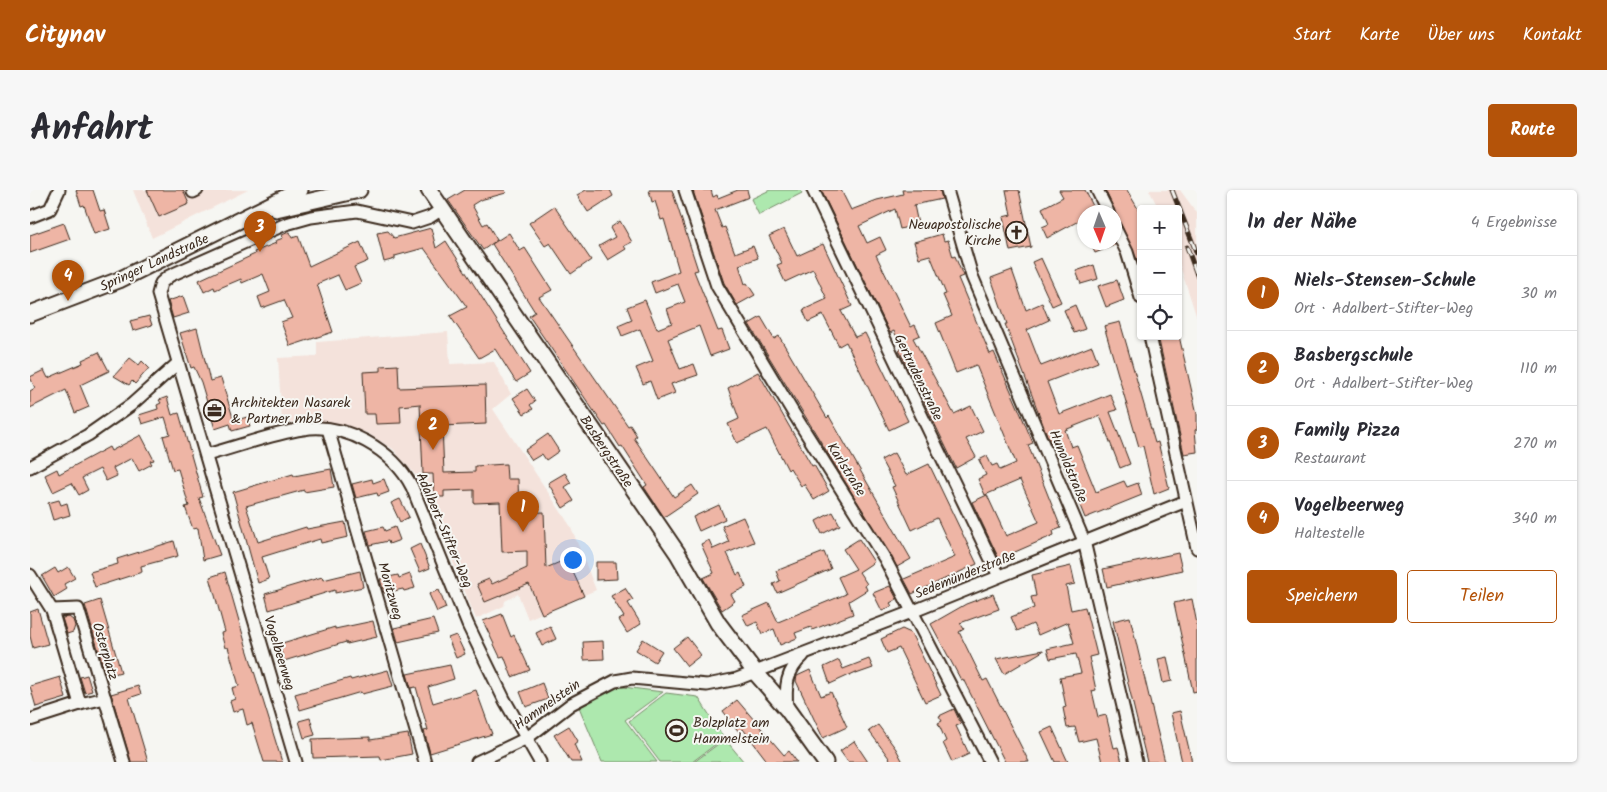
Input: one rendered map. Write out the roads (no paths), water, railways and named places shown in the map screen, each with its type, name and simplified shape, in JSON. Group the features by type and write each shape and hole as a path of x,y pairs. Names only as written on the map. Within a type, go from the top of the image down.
{"main road":[{"name":"Springer Landstraße","path":"30,314 119,280 300,190"},
{"name":"Springer Landstraße","path":"248,216 359,190"},
{"name":"Basbergstraße","path":"429,190 678,554 718,623 755,672 787,709 825,762"}],"street":[{"path":"30,217 50,209 59,190"},
{"name":"Karlstraße","path":"685,190 717,286 794,414 876,544 914,611 990,762"},
{"name":"Gertrudenstraße","path":"813,190 999,576"},
{"name":"Hunoldstraße","path":"947,190 972,276 1084,541 1136,762"},
{"path":"1097,190 1104,205"},
{"name":"Vogelbeerweg","path":"296,762 158,294 161,283 169,276 286,224 311,217 356,211 412,223 430,217 442,209"},
{"path":"1122,242 1127,252 1140,295"},
{"path":"1151,340 1197,548"},
{"path":"30,467 88,435 124,410 178,364"},
{"name":"Adalbert-Stifter-Weg","path":"206,455 303,429 328,429 347,434 386,454 404,472 472,634 504,699 540,762"},
{"name":"Moritzweg","path":"328,429 425,762"},
{"name":"Sedemünderstraße","path":"755,672 914,611 1186,501"},
{"path":"30,575 52,610 80,704"},
{"name":"Osterplatz","path":"52,610 78,609 124,762"},
{"path":"787,709 785,693 788,676 795,663 808,651"},
{"name":"Hammelstein","path":"477,762 527,738 571,704 615,681 632,678 707,685 732,680 755,672"},
{"name":"Osterplatz","path":"30,720 105,698"}],"railway":[{"path":"1172,190 1197,254"},
{"path":"1187,247 1197,275"}],"place":[{"name":"Neuapostolische Kirche","path":"1017,232"},
{"name":"Family Pizza","path":"260,252"},
{"name":"Vogelbeerweg","path":"68,301"},
{"name":"Architekten Nasarek & Partner mbB","path":"215,410"},
{"name":"Basbergschule","path":"433,450"},
{"name":"Niels-Stensen-Schule","path":"523,532"},
{"name":"Bolzplatz am Hammelstein","path":"677,730"}]}
